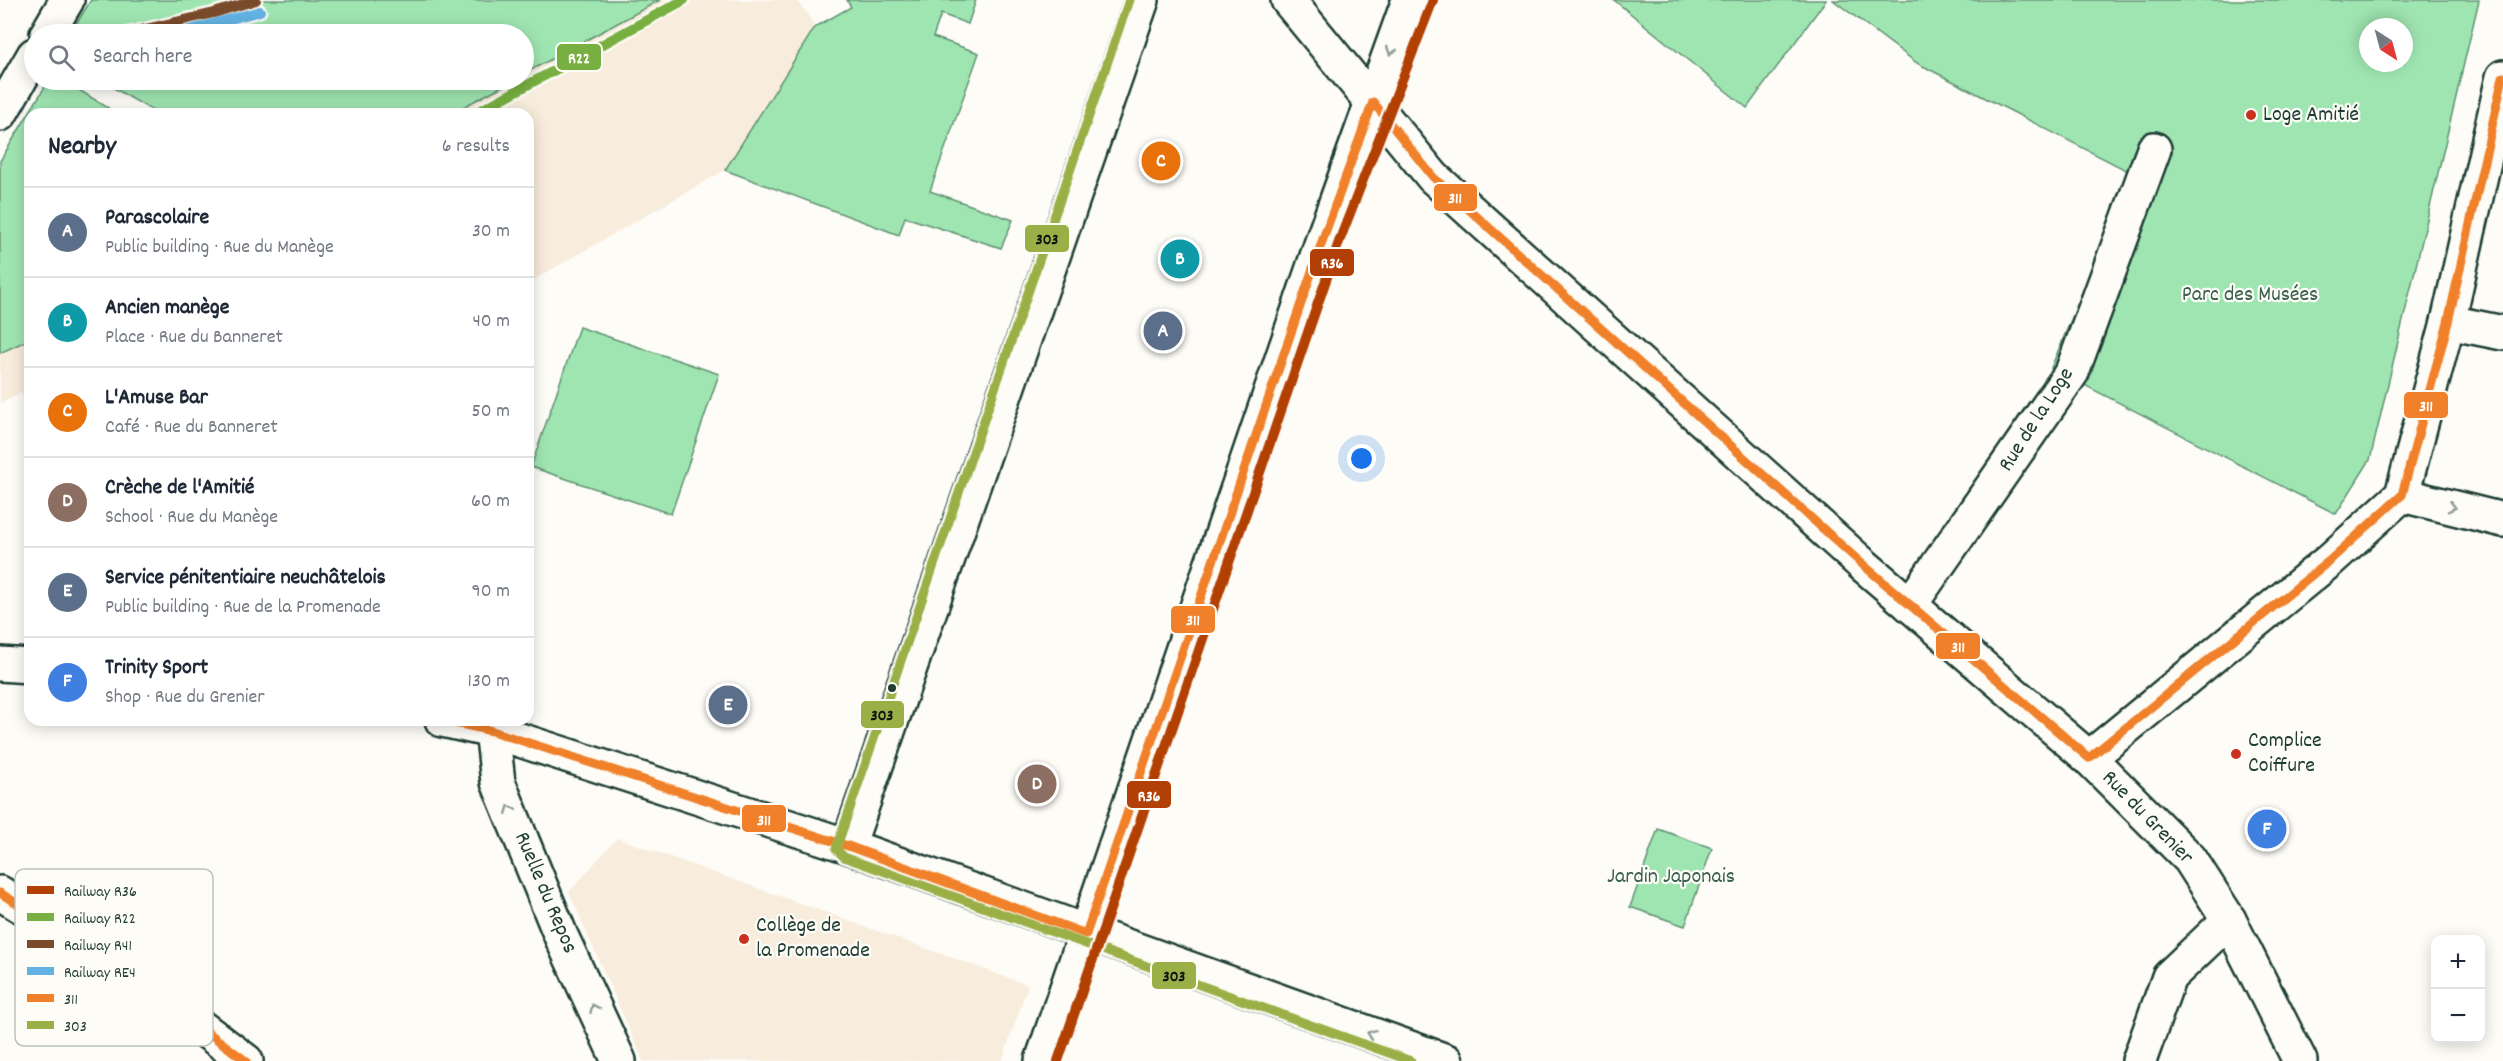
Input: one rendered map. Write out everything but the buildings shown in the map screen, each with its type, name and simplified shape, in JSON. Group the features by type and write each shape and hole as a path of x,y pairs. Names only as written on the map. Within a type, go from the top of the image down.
{"street":[{"path":"53,24 67,0"},
{"path":"848,846 1142,0"},
{"name":"Rue du Grenier","path":"1288,0 1433,177 1910,605 2089,758 2190,859 2229,920 2300,1061"},
{"path":"1042,1061 1325,233 1409,0"},
{"path":"0,114 24,72"},
{"path":"2089,758 2329,561 2402,495 2448,322 2503,77"},
{"name":"Rue de la Loge","path":"1910,605 2072,372 2154,150"},
{"path":"2448,322 2503,333"},
{"path":"2402,495 2503,520"},
{"path":"0,664 24,666"},
{"name":"Ruelle du Repos","path":"492,726 498,782 561,936 619,1061"},
{"path":"495,726 848,846 1086,934 1446,1061"},
{"path":"0,893 15,902"},
{"path":"2139,1061 2169,977 2229,920"},
{"path":"213,1036 246,1061"}],"shaded area":[{"path":"660,0 795,0 807,13 815,27 725,170 534,280 534,108 461,108 495,90 534,90 534,69"},
{"path":"24,342 24,398 21,392 0,403 0,353"},
{"name":"Collège de la Promenade","path":"617,838 1028,985 1002,1061 643,1061 569,892"}],"green space":[{"path":"91,0 660,0 534,69 534,24 76,24"},
{"path":"847,0 976,0 968,24 941,14 933,37 979,53 930,191 1013,220 1001,248 905,217 899,235 725,170 815,27 851,7"},
{"path":"1614,0 1826,0 1747,108"},
{"name":"Parc des Musées","path":"1833,0 2479,0 2370,460 2336,514 2051,368 2132,173 1917,63"},
{"path":"43,90 79,90 108,108 32,108"},
{"path":"117,90 495,90 461,108 148,108"},
{"path":"24,121 24,342 0,353 0,161"},
{"path":"579,327 719,374 671,514 534,468 534,458"},
{"name":"Jardin Japonais","path":"1658,829 1712,848 1685,926 1630,907"}],"rail line":[{"name":"R41","path":"167,24 256,0"},
{"name":"R22","path":"534,81 684,0"},
{"name":"R36","path":"1058,1061 1340,239 1433,0"},
{"name":"RE4","path":"212,24 260,11"},
{"name":"R22","path":"485,108 518,90"}],"transit line":[{"name":"303","path":"1129,0 836,849 844,857 1411,1061"},
{"name":"311","path":"469,726 492,731 848,846 1086,934 1325,233 1373,102 1433,177 1861,563 2089,758 2329,561 2402,495 2448,322 2503,77"},
{"name":"311","path":"0,893 15,902"},
{"name":"311","path":"213,1036 246,1061"}],"place":[{"name":"Loge Amitié","path":"2251,115"},
{"name":"L'Amuse Bar","path":"1161,161"},
{"name":"Ancien manège","path":"1180,259"},
{"name":"Parascolaire","path":"1163,331"},
{"name":"Service pénitentiaire neuchâtelois","path":"728,705"},
{"name":"Complice Coiffure","path":"2236,754"},
{"name":"Crèche de l'Amitié","path":"1037,784"},
{"name":"Trinity Sport","path":"2267,829"},
{"name":"Collège de la Promenade","path":"744,939"}]}
